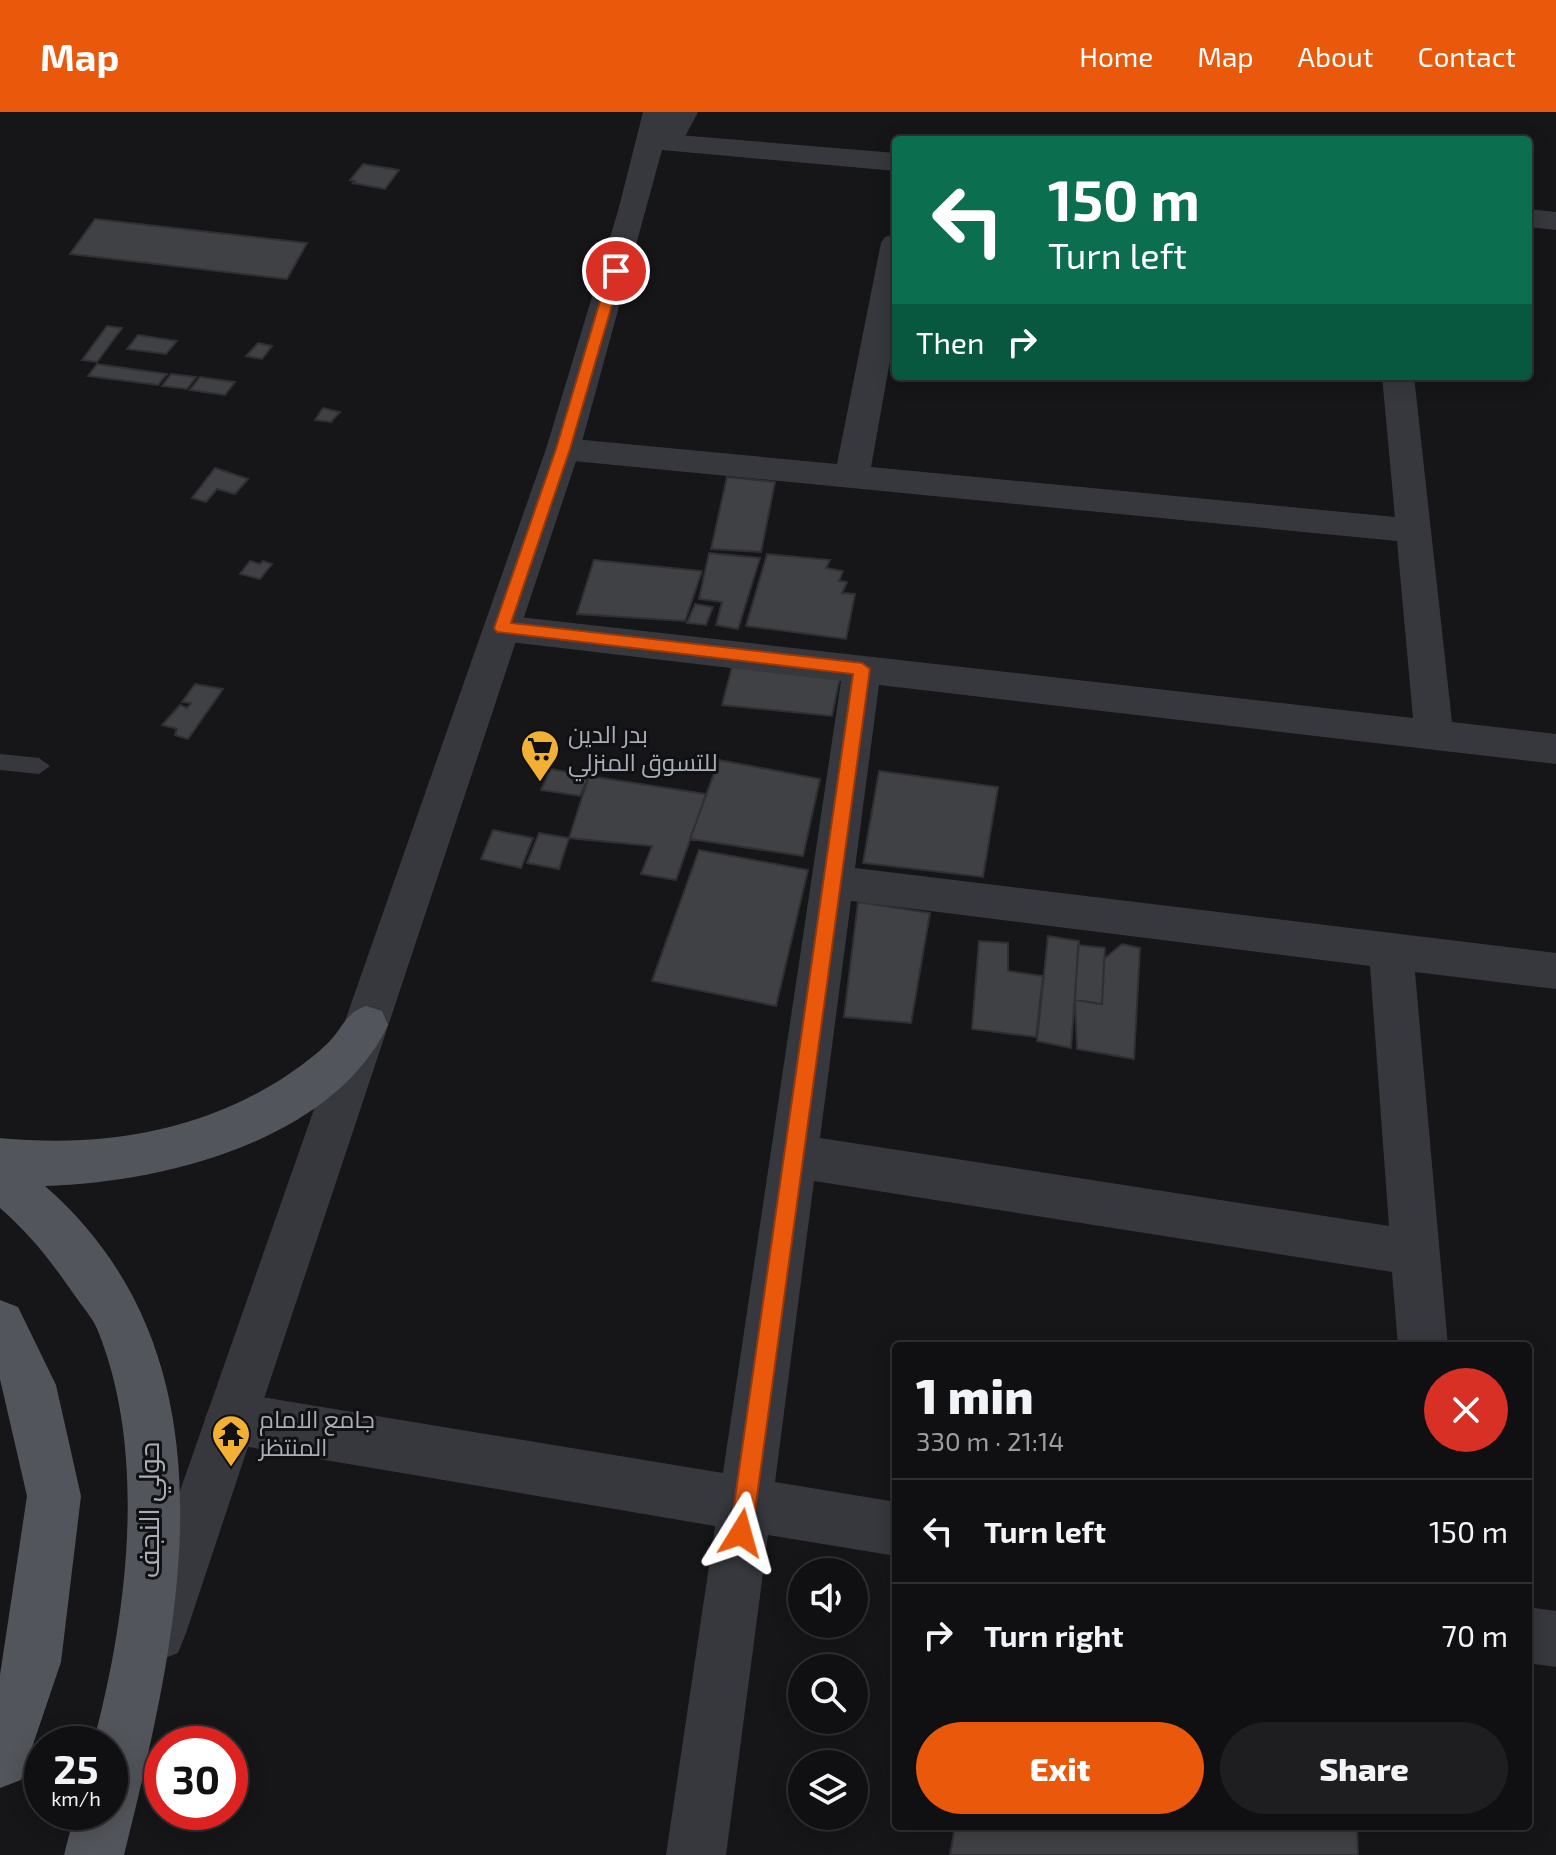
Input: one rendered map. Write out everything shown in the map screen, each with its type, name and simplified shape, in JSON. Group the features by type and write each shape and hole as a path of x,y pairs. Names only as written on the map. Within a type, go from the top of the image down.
{"main road":[{"path":"0,1160 70,1165 119,1160 169,1149 217,1133 305,1087 343,1058 366,1025"},
{"name":"حولي النجف","path":"0,1177 54,1225 120,1318 152,1435 153,1567 127,1726"},
{"path":"0,1324 30,1385 54,1496 16,1658 0,1759"},
{"path":"94,1855 100,1830"}],"street":[{"path":"657,112 660,141"},
{"path":"131,1711 563,449 660,141 684,112"},
{"path":"660,141 892,162"},
{"path":"1532,218 1556,221"},
{"path":"852,477 888,326 892,284"},
{"path":"1398,380 1434,735"},
{"path":"563,449 1414,531"},
{"path":"502,628 1556,749"},
{"path":"696,1855 862,669"},
{"path":"832,882 1556,971"},
{"path":"1391,951 1423,1342"},
{"path":"794,1156 1416,1253"},
{"path":"231,1418 892,1528"},
{"path":"1532,1636 1556,1639"}],"lane":[{"path":"0,762 39,766"}],"building":[{"path":"363,164 399,170 385,189 353,183 355,181 350,180"},
{"path":"95,219 307,243 287,279 70,254"},
{"path":"107,326 122,328 97,362 82,360"},
{"path":"138,335 177,341 166,354 127,349"},
{"path":"258,343 272,346 262,359 246,356"},
{"path":"97,364 167,374 158,385 88,376"},
{"path":"171,374 196,377 187,389 162,386"},
{"path":"200,377 235,382 225,395 190,390"},
{"path":"323,408 340,412 331,422 315,420"},
{"path":"215,468 248,479 235,494 217,489 206,502 192,498"},
{"path":"727,477 775,482 761,552 711,549"},
{"path":"709,553 760,558 738,629 716,625 722,602 699,599"},
{"path":"767,554 830,560 826,568 843,571 839,581 847,582 842,593 855,594 846,639 746,626"},
{"path":"594,560 702,571 685,621 577,614"},
{"path":"250,561 272,564 260,579 240,574"},
{"path":"695,604 713,607 706,625 687,623"},
{"path":"734,659 841,672 832,716 722,705"},
{"path":"195,684 223,689 188,739 175,735 177,729 162,725 180,705 187,708 191,703 182,702"},
{"path":"719,760 820,779 803,856 690,839"},
{"path":"551,769 589,776 580,796 541,790"},
{"path":"879,771 998,787 983,877 863,863"},
{"path":"589,776 706,794 676,880 641,874 652,846 569,838"},
{"path":"493,830 533,838 521,868 481,859"},
{"path":"539,833 569,838 559,869 527,863"},
{"path":"699,850 808,870 776,1006 652,981"},
{"path":"858,902 930,913 911,1023 844,1017"},
{"path":"1048,936 1079,941 1071,1048 1037,1041"},
{"path":"979,941 1008,943 1008,971 1043,976 1036,1037 972,1029"},
{"path":"1122,944 1140,948 1134,1059 1077,1049 1075,1000 1102,1004 1104,959"},
{"path":"1078,945 1105,948 1102,1004 1075,1000"},
{"path":"954,1830 1357,1830 1358,1855 950,1855"}],"place":[{"name":"بدر الدين للتسوق المنزلي","path":"540,783"},
{"name":"جامع الامام المنتظر","path":"231,1468"}],"route":[{"path":"616,271 563,449 502,628 862,669 741,1533"}]}
